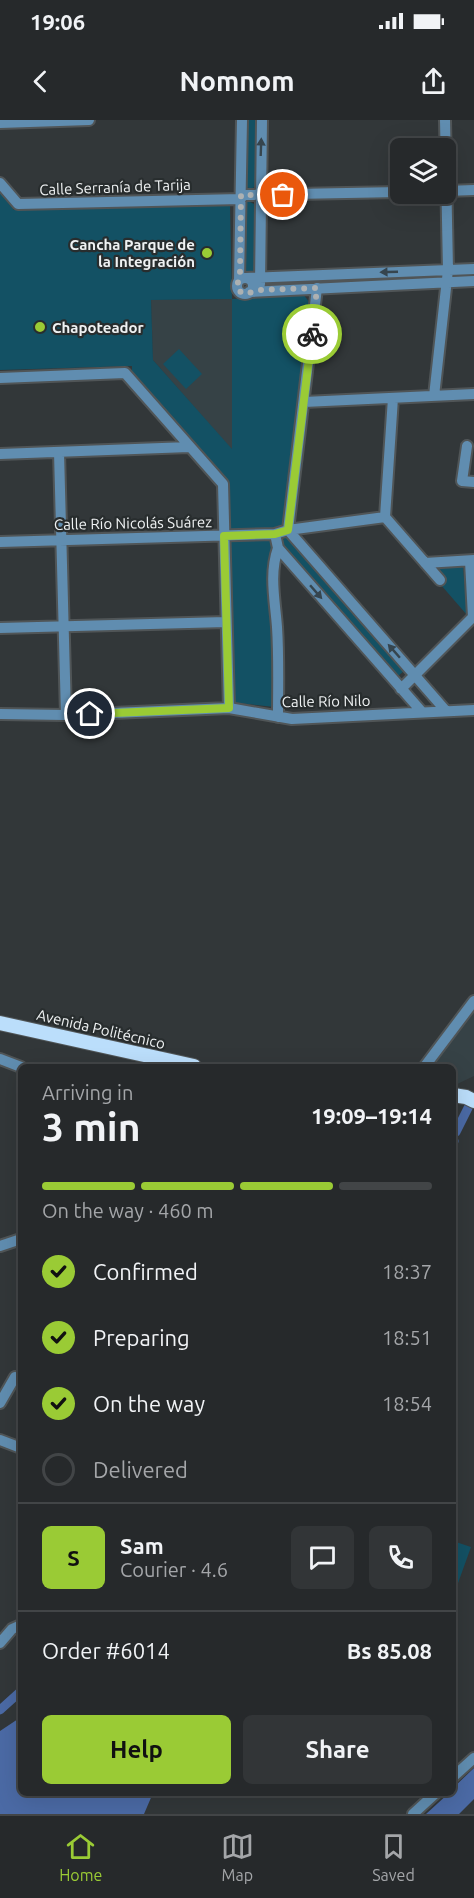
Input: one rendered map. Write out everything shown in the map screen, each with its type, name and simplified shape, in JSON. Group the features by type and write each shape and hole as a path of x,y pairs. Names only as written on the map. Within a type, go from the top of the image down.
{"main road":[{"name":"Avenida Politécnico","path":"0,1023 185,1064"}],"street":[{"path":"0,123 88,120"},
{"path":"242,120 243,279"},
{"path":"255,291 260,278 262,120"},
{"path":"446,120 446,138"},
{"name":"Calle Serranía de Tarija","path":"0,183 18,204 390,192"},
{"path":"456,191 474,190"},
{"path":"434,396 448,270 446,204"},
{"path":"243,279 474,269"},
{"path":"243,279 253,285 255,291"},
{"path":"255,291 474,281"},
{"path":"317,288 288,530 446,711"},
{"path":"0,378 125,373 223,484 229,708"},
{"path":"304,402 474,394"},
{"path":"393,398 385,518 440,580"},
{"path":"467,446 462,481 474,482"},
{"path":"0,454 189,447"},
{"path":"59,452 66,715"},
{"name":"Calle Río Nicolás Suárez","path":"0,542 275,534 288,530 385,518"},
{"path":"275,534 278,548 422,712"},
{"path":"278,548 274,559 272,585 277,629 278,717"},
{"path":"401,689 473,617 472,560 425,563"},
{"path":"0,628 226,622"},
{"name":"Calle Río Nilo","path":"0,714 66,715 229,708 291,719 474,710"},
{"path":"0,720 15,720 25,713"},
{"path":"426,1064 474,1001"},
{"path":"0,1059 18,1066"},
{"path":"0,1246 18,1240"},
{"path":"0,1403 15,1377"},
{"path":"0,1440 18,1447"},
{"path":"0,1643 18,1626"},
{"path":"456,1775 474,1758"},
{"path":"414,1814 433,1796"}],"shaded area":[{"path":"246,120 257,120 256,186 251,189 245,186"},
{"path":"0,193 14,210 230,205 232,299 303,294 310,303 284,526 276,530 229,531 228,482 132,371 132,366 0,370","holes":["232,299 232,449 153,360 151,300"]},
{"path":"248,201 256,205 255,272 246,275 244,273 245,203"},
{"path":"232,299 232,450 153,360 151,300"},
{"path":"179,349 202,374 186,389 163,364"},
{"path":"286,536 404,671 398,676 281,543"},
{"path":"268,539 273,544 271,558 274,707 231,702 230,541"},
{"path":"431,566 463,566 467,615 441,585 443,584"},
{"path":"474,1010 474,1076 456,1085 456,1064 434,1064"},
{"path":"456,1542 471,1547 456,1589"}],"water":[{"path":"18,1719 18,1796 152,1796 144,1814 0,1814 0,1731"},
{"path":"474,1768 474,1799 459,1814 426,1814 446,1796 456,1796 456,1785"}],"waterway":[{"path":"456,1132 470,1104"},
{"path":"0,1710 18,1694"}],"way so far":[{"path":"283,195 241,195 240,272 237,287 243,294 260,290 317,288 312,334"}],"place":[{"name":"Cancha Parque de la Integración","path":"207,253"},
{"name":"Chapoteador","path":"40,327"}],"route":[{"path":"90,714 229,708 224,536 275,534 288,530 312,334"}]}
